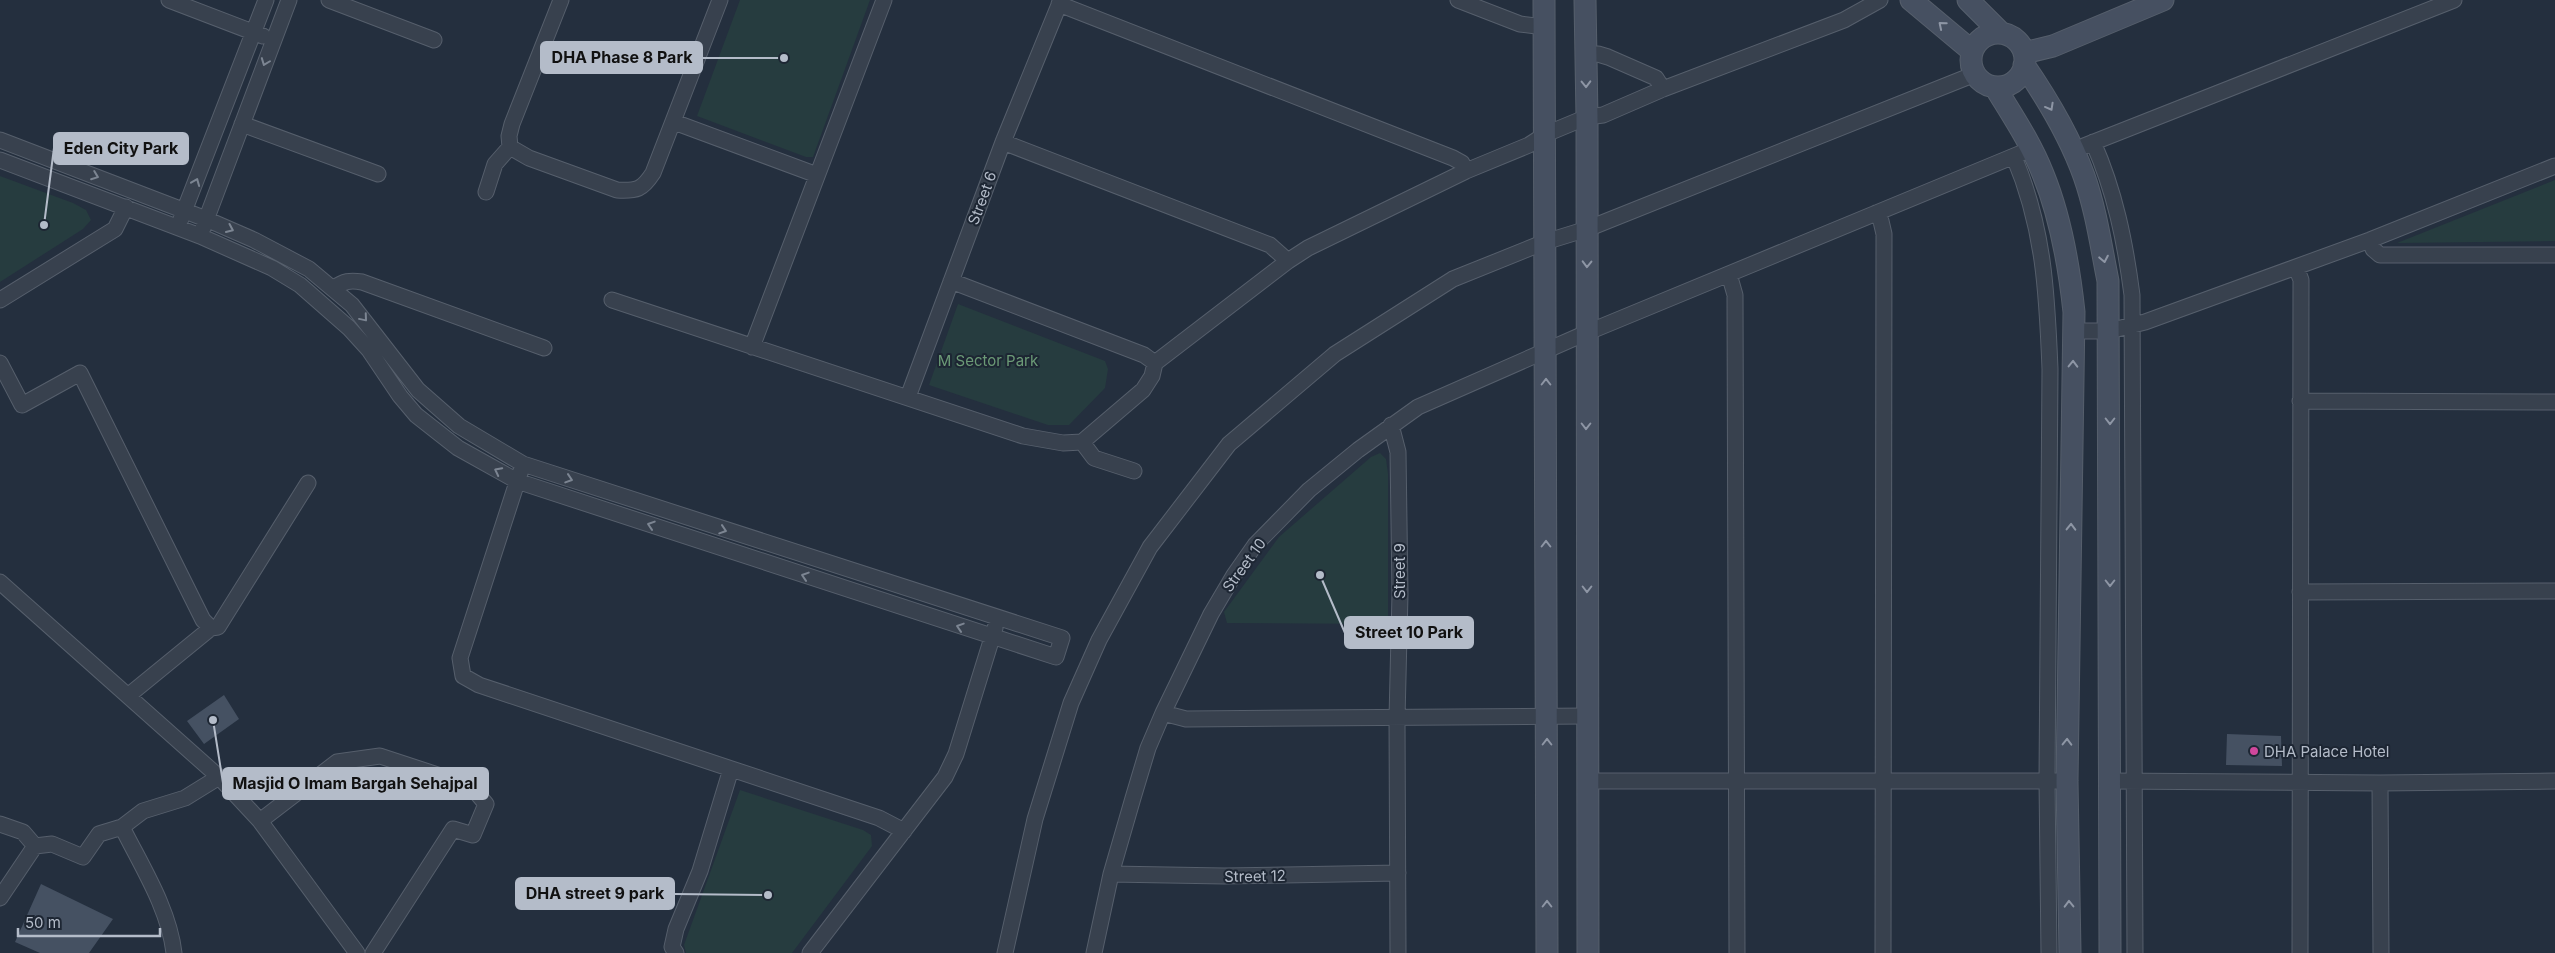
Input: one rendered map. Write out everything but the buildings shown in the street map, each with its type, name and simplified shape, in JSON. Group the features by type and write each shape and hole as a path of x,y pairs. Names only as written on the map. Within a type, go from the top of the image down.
{"street":[{"path":"169,0 274,39"},
{"path":"177,227 266,0"},
{"path":"200,236 289,0"},
{"path":"328,0 434,40"},
{"path":"486,192 495,164 510,147 509,136 512,124 561,0"},
{"path":"510,147 529,158 616,190 631,191 644,186 674,122 720,0"},
{"path":"752,347 884,0"},
{"path":"1458,0 1520,24 1544,28"},
{"path":"1544,0 1546,134 1547,953"},
{"path":"1584,0 1587,116 1588,953"},
{"path":"612,300 1023,436 1063,443 1082,442 1143,390 1152,376 1155,363 1288,261 1354,224 1466,170 1529,145 1546,134 1587,116 1603,114 1844,20 1880,0"},
{"path":"1911,0 1972,51"},
{"path":"1968,0 2002,33 2012,37 2020,44 2024,59 2073,150 2093,204 2108,281 2110,953"},
{"path":"2002,33 1984,36 1972,51 1971,63 1975,74 1987,85 1995,87 2014,82 2024,59 2163,0"},
{"path":"2073,150 2454,0"},
{"path":"1060,2 1453,158 1462,163 1466,170"},
{"name":"Street 6","path":"908,398 1003,142 1060,2"},
{"path":"1586,55 1598,54 1608,56 1656,78 1663,89"},
{"path":"1005,953 1036,819 1071,704 1099,640 1150,547 1229,444 1334,354 1453,279 1545,242 1587,229 1975,74"},
{"path":"1995,87 2023,153 2028,190 2042,248 2048,315 2057,781 2070,953"},
{"path":"674,122 817,176"},
{"path":"242,124 378,174"},
{"path":"0,140 206,219 309,269 334,288 366,320 418,390 459,426 523,464 998,619 1062,638 1056,657 517,481 458,448 416,414 356,335 300,285 272,268 200,236 0,160"},
{"path":"1003,142 1270,245 1288,261"},
{"path":"2093,142 2112,189 2120,216 2132,295 2136,781 2135,953"},
{"path":"2023,153 2043,173 2058,219 2071,291 2073,331 2049,953"},
{"name":"Street 10","path":"1094,953 1111,874 1148,748 1163,713 1211,614 1255,545 1309,490 1391,424 1418,407 1586,333 2023,153"},
{"path":"2073,331 2109,331 2133,326 2370,240 2555,166"},
{"path":"0,300 116,229 126,207"},
{"path":"1876,213 1881,221 1884,234 1883,953"},
{"path":"2370,240 2373,249 2380,255 2555,255"},
{"path":"2296,267 2300,280 2300,953"},
{"path":"1729,274 1735,295 1737,953"},
{"path":"334,288 343,282 352,280 362,282 544,348"},
{"path":"951,281 1144,355 1155,363"},
{"path":"0,363 22,405 80,373 203,620 211,628"},
{"path":"2300,401 2555,402"},
{"name":"Street 9","path":"1391,424 1398,452 1400,594 1397,718 1398,953"},
{"path":"1082,442 1094,458 1134,472"},
{"path":"523,464 460,658 463,676 479,685 879,818 904,830"},
{"path":"129,695 211,628 218,628 308,483"},
{"path":"0,582 219,777 260,822 357,953"},
{"path":"2300,592 2555,591"},
{"path":"810,953 945,777 956,754 998,619"},
{"path":"1163,713 1186,719 1587,716"},
{"path":"260,822 337,762 380,756 471,786 486,804 473,835 454,829 373,953"},
{"path":"676,953 672,947 676,929 700,872 731,769"},
{"path":"0,898 35,846 52,844 83,857 100,834 122,828 143,811 185,798 219,777"},
{"path":"1588,781 2057,781"},
{"path":"2110,781 2380,783 2555,781"},
{"path":"2380,783 2381,953"},
{"path":"0,824 23,832 35,846"},
{"path":"122,828 160,904 172,940 174,953"},
{"name":"Street 12","path":"1111,874 1224,876 1398,873"}],"green space":[{"path":"740,0 870,0 813,157 806,157 697,116"},
{"path":"0,176 73,203 86,210 91,220 83,229 0,282"},
{"path":"2555,180 2555,241 2397,243"},
{"name":"M Sector Park","path":"958,304 1105,361 1108,369 1105,388 1069,425 1048,425 929,385"},
{"path":"1380,453 1386,459 1388,474 1388,624 1227,623 1224,612 1279,537 1371,457"},
{"path":"740,790 863,830 871,835 872,846 792,953 686,953 684,945"}],"place":[{"name":"DHA Phase 8 Park","path":"784,58"},
{"name":"Eden City Park","path":"44,225"},
{"name":"Street 10 Park","path":"1320,575"},
{"name":"Masjid O Imam Bargah Sehajpal","path":"213,720"},
{"name":"DHA Palace Hotel","path":"2254,751"},
{"name":"DHA street 9 park","path":"768,895"}]}
